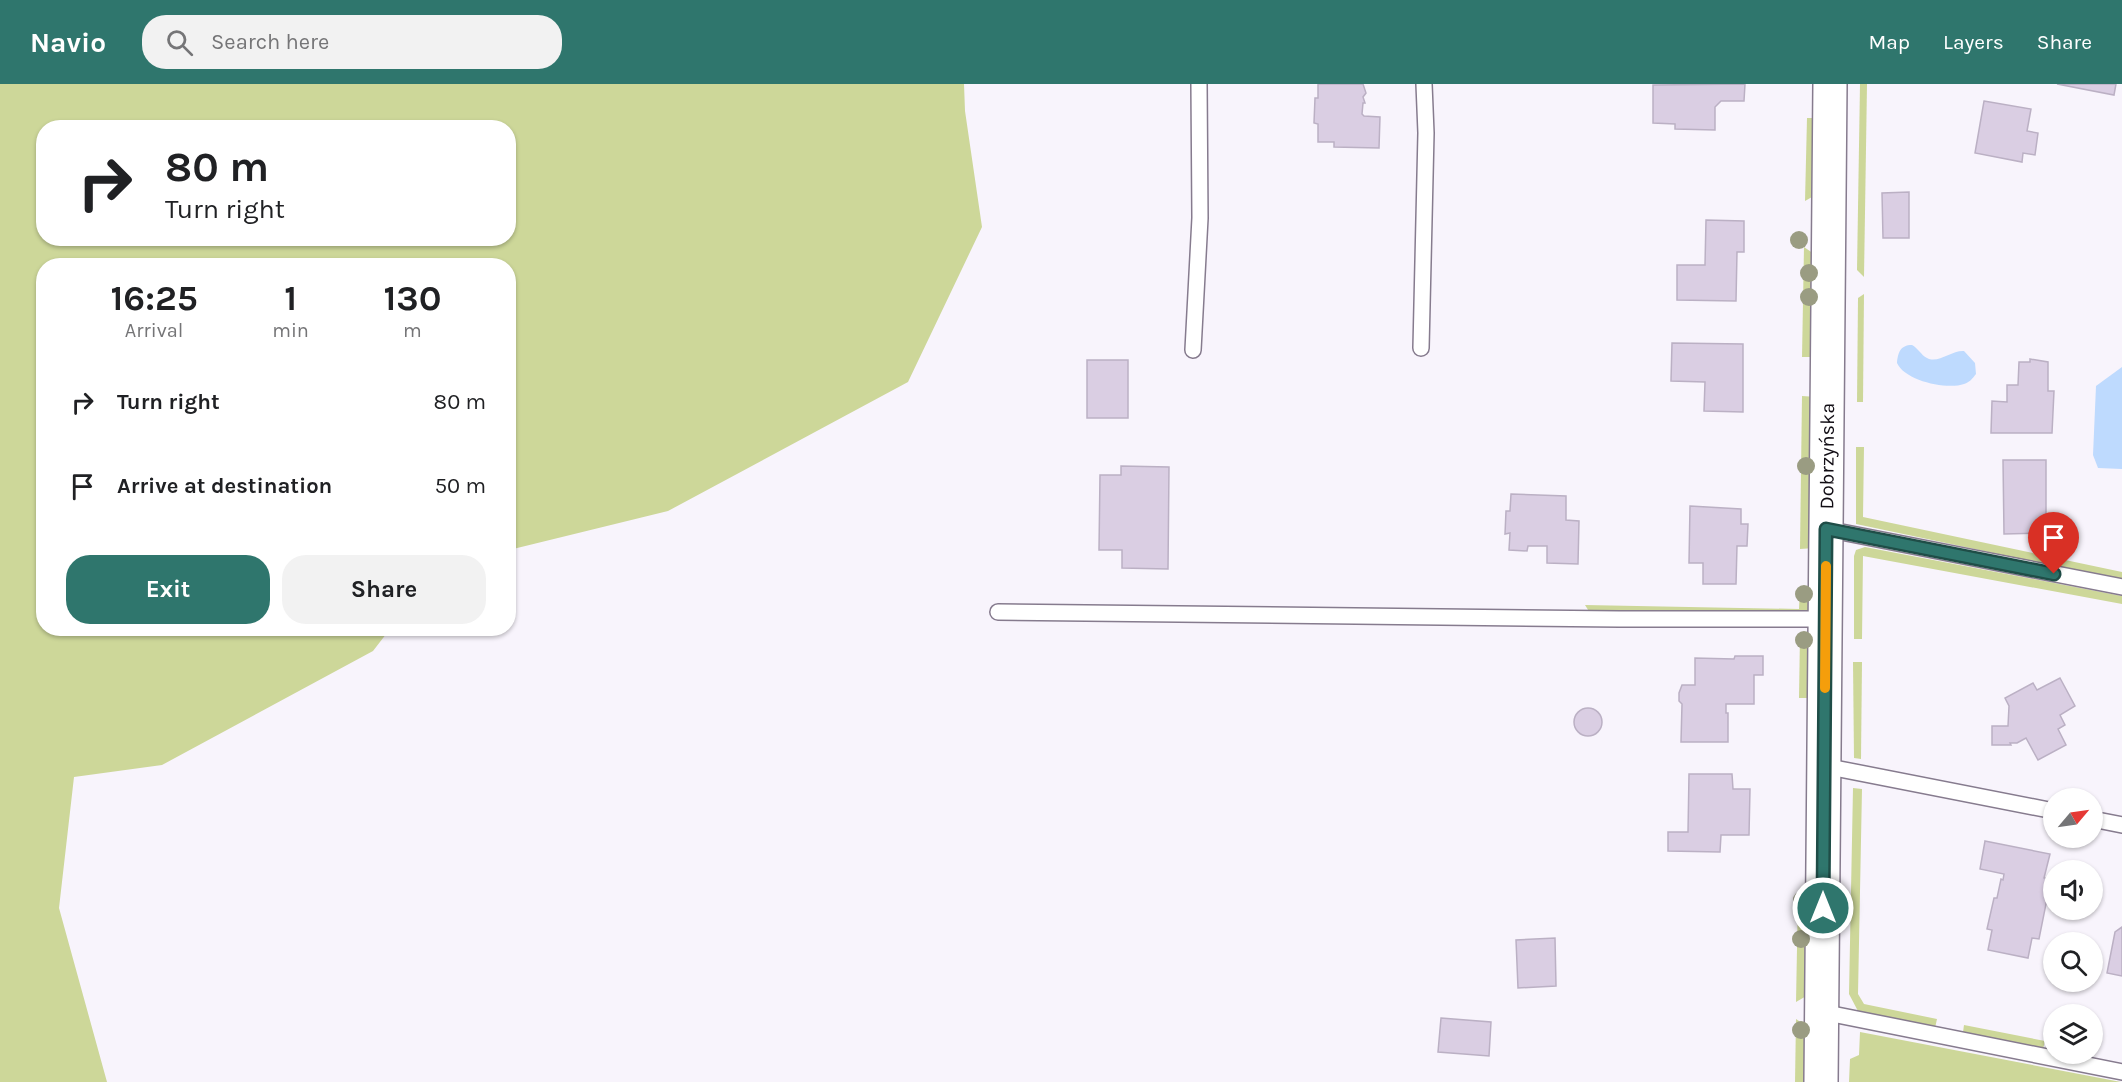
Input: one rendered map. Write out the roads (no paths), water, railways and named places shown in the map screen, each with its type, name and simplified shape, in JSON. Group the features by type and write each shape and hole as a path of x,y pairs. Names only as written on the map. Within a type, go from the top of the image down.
{"street":[{"name":"Dobrzyńska","path":"1821,1082 1830,84"}],"lane":[{"path":"1193,350 1200,218 1199,84"},
{"path":"1421,348 1426,133 1424,84"},
{"path":"1826,529 2122,588"},
{"path":"998,612 1825,620"},
{"path":"1824,766 2043,809"},
{"path":"2103,821 2122,825"},
{"path":"1822,1012 2122,1072"}],"water":[{"path":"1912,345 1925,357 1931,359 1964,351 1975,363 1976,374 1968,382 1957,386 1937,385 1908,375 1897,363 1900,350"},
{"path":"2122,367 2122,469 2098,468 2093,455 2096,386"}]}
